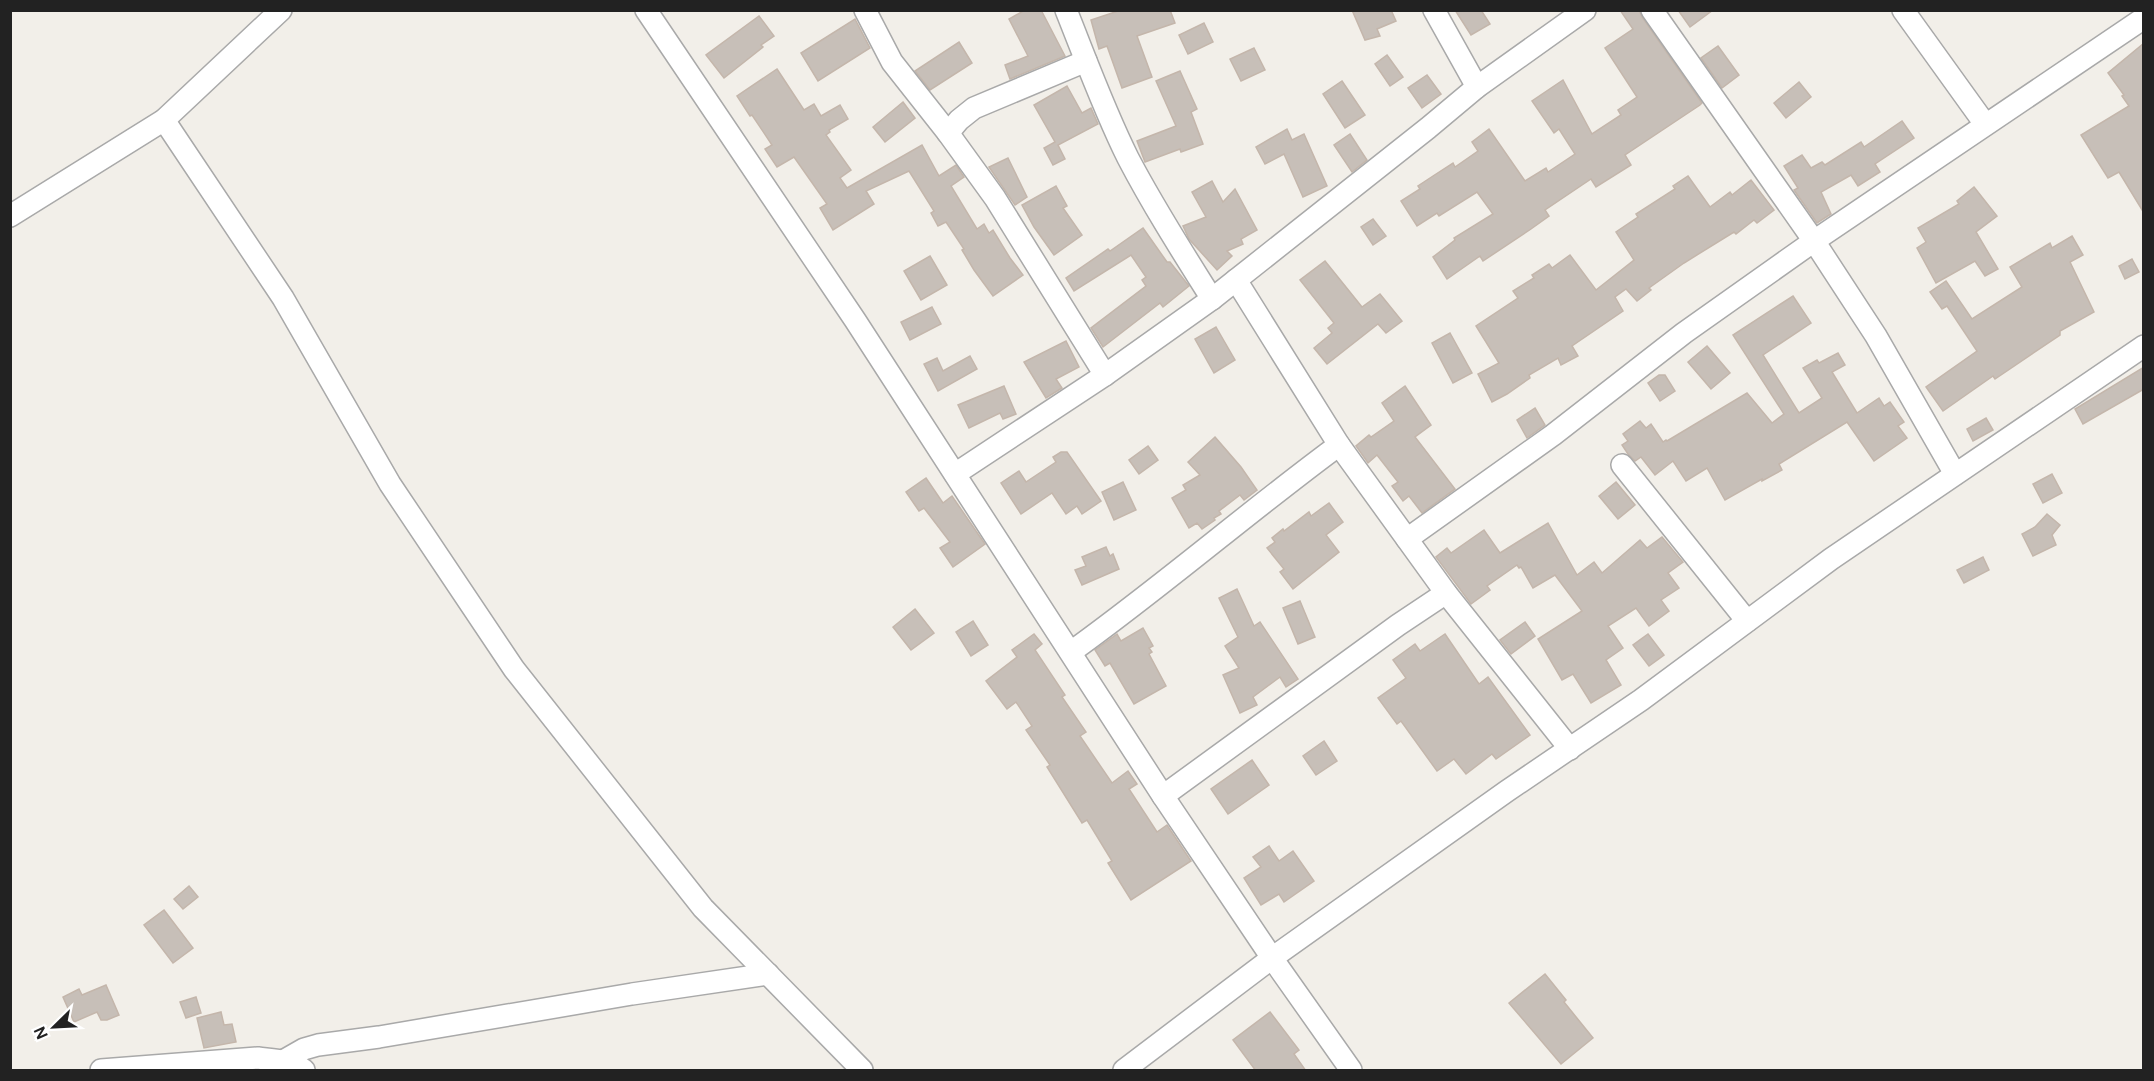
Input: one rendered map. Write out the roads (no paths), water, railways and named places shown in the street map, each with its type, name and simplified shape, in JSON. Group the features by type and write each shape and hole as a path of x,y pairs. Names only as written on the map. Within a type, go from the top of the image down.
{"street":[{"path":"10,216 164,120 281,10"},
{"path":"646,10 855,320 1163,796 1351,1071"},
{"path":"865,10 892,62 995,198 1105,375"},
{"path":"1066,10 1128,157 1212,299"},
{"path":"1434,10 1477,87"},
{"path":"955,474 1105,375 1212,299 1477,87 1585,10"},
{"path":"1652,10 1814,241 1876,336 1955,474"},
{"path":"1903,10 1985,124"},
{"path":"1407,539 1553,435 1684,333 1814,241 2144,18"},
{"path":"948,133 958,120 974,108 1086,61"},
{"path":"164,120 283,298 390,484 514,669 703,908 862,1071"},
{"path":"1236,280 1339,445 1446,592 1570,748"},
{"path":"1124,1071 1272,958 1423,849 1641,700 1831,559 2144,346"},
{"path":"1071,652 1122,615 1273,494 1339,445"},
{"path":"1622,465 1748,621"},
{"path":"1163,796 1446,592"},
{"path":"283,1061 304,1049 318,1045 768,974"},
{"path":"101,1071 258,1058 298,1065 304,1071"}]}
